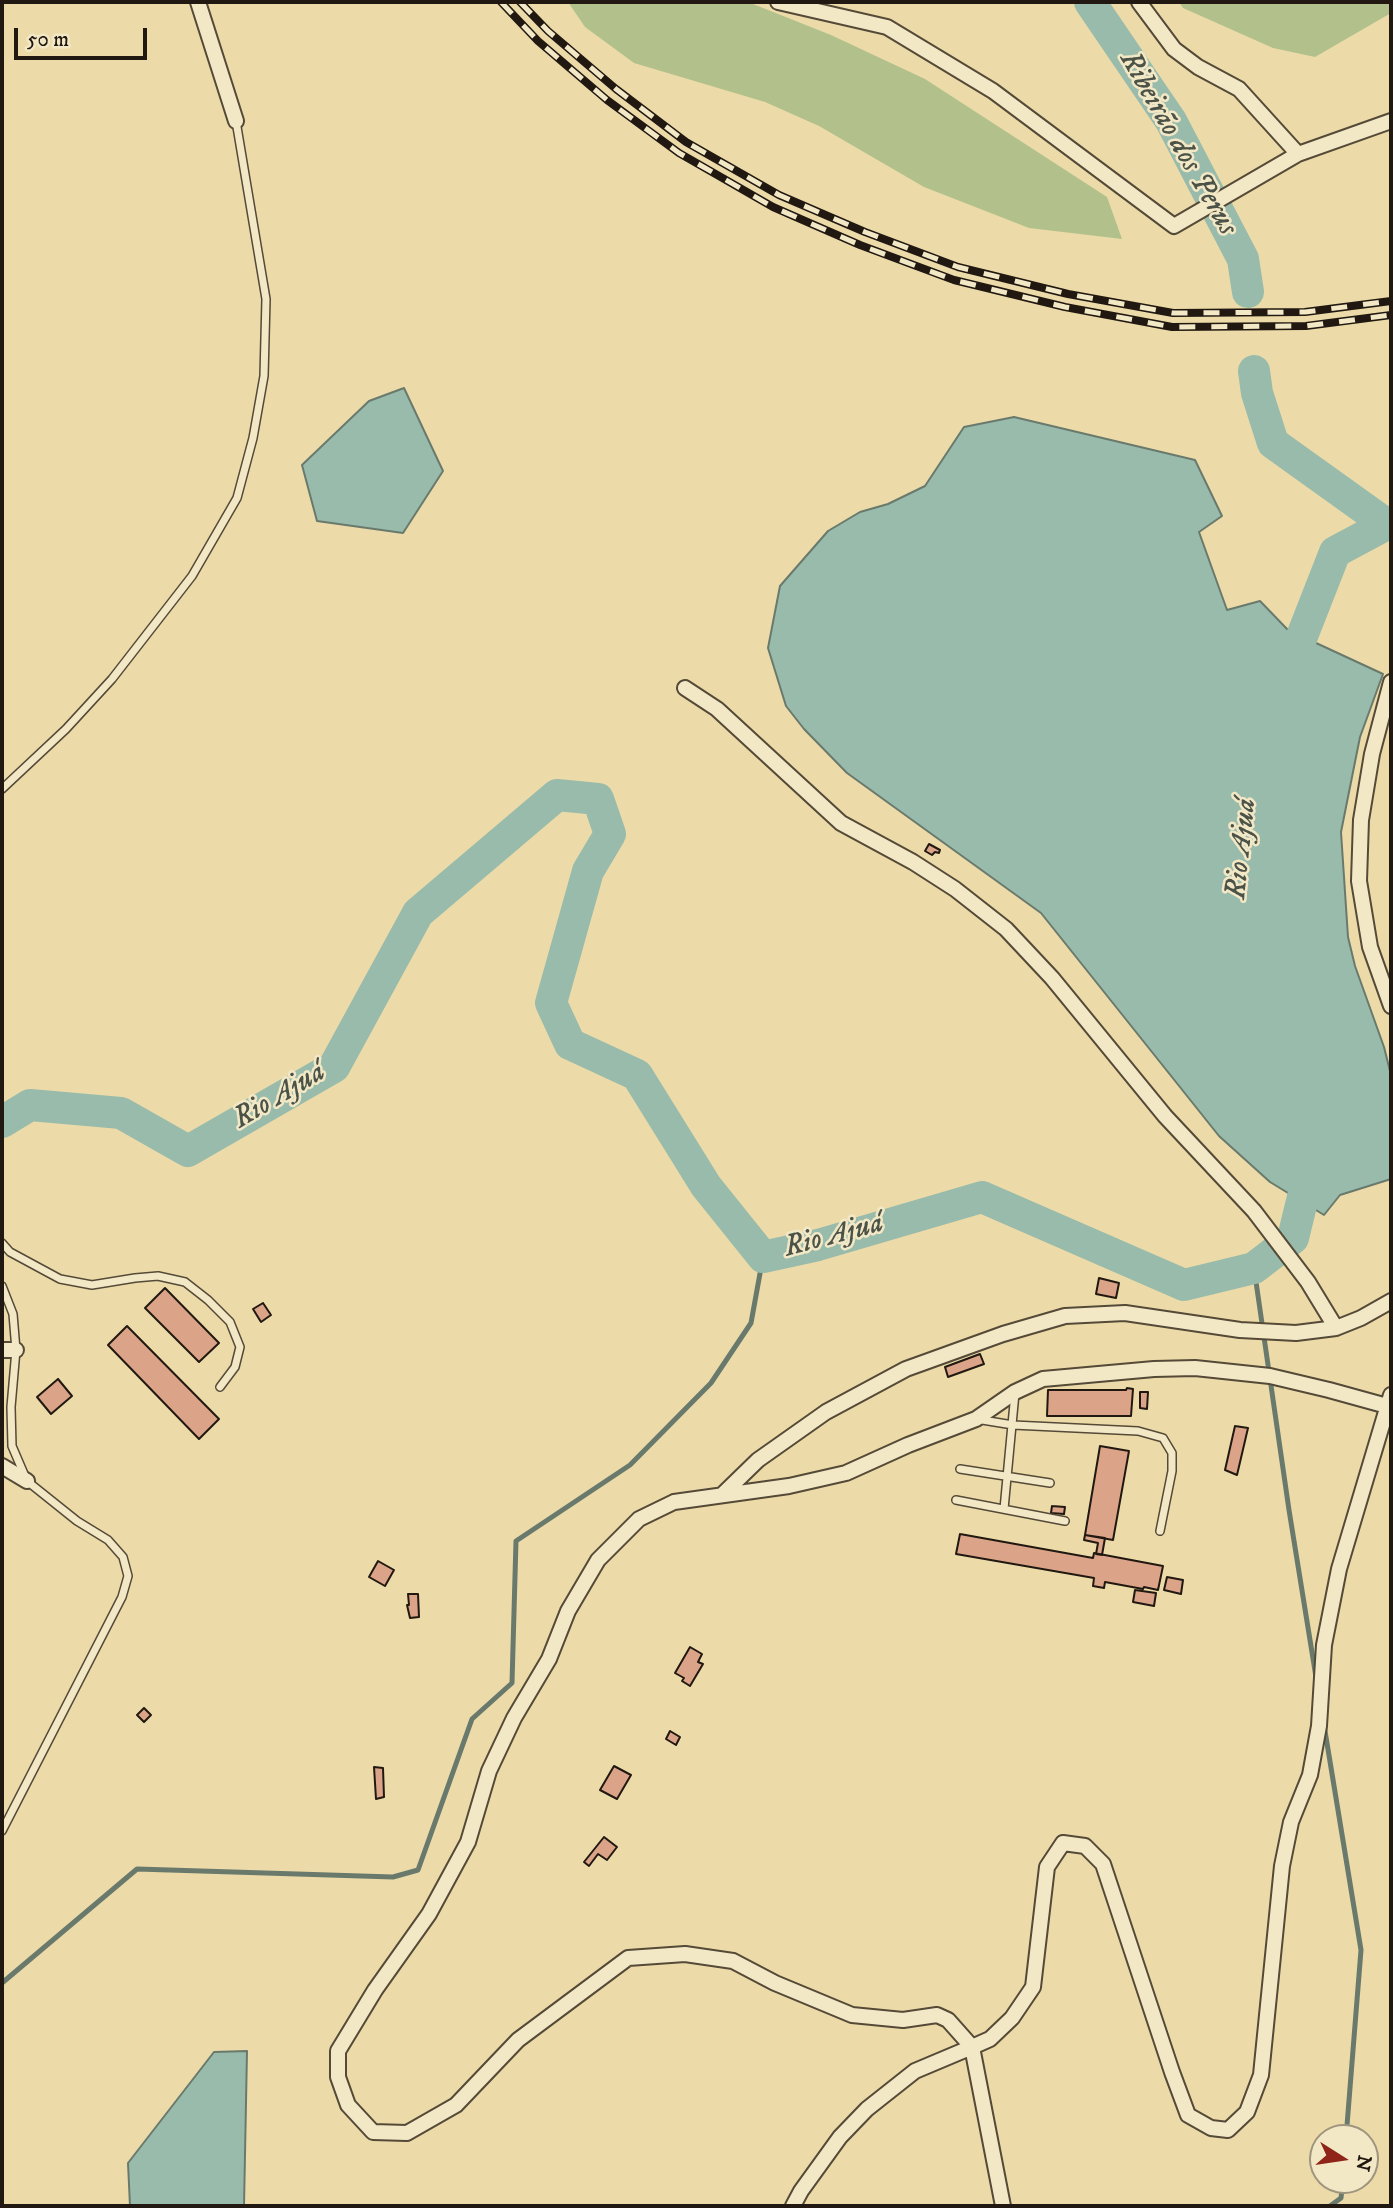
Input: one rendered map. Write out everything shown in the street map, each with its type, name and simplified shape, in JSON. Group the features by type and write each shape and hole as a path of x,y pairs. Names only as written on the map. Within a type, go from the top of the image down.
{"street":[{"path":"198,2 236,121"},
{"path":"778,2 887,27 993,91 1174,226 1298,154 1391,121"},
{"path":"1139,2 1174,49 1198,67 1239,89 1298,154"},
{"path":"1391,682 1370,768 1361,820 1359,881 1370,947 1391,1006"},
{"path":"685,688 717,709 841,823 924,869 955,889 1006,929 1052,978 1165,1116 1254,1211 1308,1282 1336,1328"},
{"path":"723,1494 758,1460 826,1412 905,1369 1003,1334 1065,1316 1125,1312 1240,1330 1296,1333 1336,1328 1391,1301"},
{"path":"793,2206 840,2137 867,2109 915,2071 972,2047 990,2039 1013,2018 1033,1987 1047,1867 1063,1843 1085,1846 1102,1864 1188,2115 1210,2128 1228,2130 1247,2112 1261,2074 1282,1866 1291,1822 1310,1775 1319,1727 1324,1645 1339,1569 1389,1401 1270,1376 1195,1368 1043,1379 1015,1392 976,1419 846,1473 789,1486 674,1502 639,1519 598,1560 569,1611 549,1659 514,1718 489,1771 468,1842 429,1914 375,1990 338,2051 338,2077 348,2105 373,2132 407,2133 456,2105 518,2040 628,1958 685,1954 733,1961 775,1983 852,2015 903,2020 937,2015 948,2020 972,2047 1003,2206"},
{"path":"2,1466 27,1481"}],"lane":[{"path":"2,789 66,729 112,679 192,576 237,498 253,438 264,376 266,299 236,121"},
{"path":"2,1243 10,1252 60,1279 92,1285 158,1276 185,1282 230,1322 240,1347 234,1367 220,1387"},
{"path":"2,1286 13,1314 9,1350 12,1446 27,1481 77,1521 108,1539 123,1557 128,1576 122,1597 2,1831"},
{"path":"1004,1509 1015,1392"},
{"path":"976,1419 1013,1425 1139,1431 1163,1437 1172,1453 1172,1471 1160,1531"},
{"path":"960,1469 1050,1483"},
{"path":"956,1500 1065,1521"}],"green space":[{"path":"568,2 748,2 831,35 925,79 1107,197 1122,239 1029,228 924,187 819,126 765,102 634,63 585,27"},
{"path":"1179,2 1391,2 1391,13 1315,57 1273,48 1183,8"}],"water":[{"path":"404,388 443,471 403,533 317,521 302,465 369,401"},
{"path":"1014,417 1195,460 1222,516 1199,532 1227,610 1260,601 1288,630 1383,674 1360,737 1341,832 1348,937 1391,1075 1391,1179 1340,1195 1324,1215 1270,1182 1219,1136 1041,913 847,773 804,729 786,706 768,648 780,586 828,531 860,512 888,504 925,486 964,427"},
{"path":"247,2051 244,2206 130,2206 128,2163 214,2052"}],"building":[{"path":"929,844 940,850 939,853 932,855 925,851"},
{"path":"1099,1278 1119,1283 1116,1298 1096,1294"},
{"path":"165,1288 219,1343 199,1362 145,1308"},
{"path":"263,1303 271,1315 261,1322 253,1309"},
{"path":"127,1326 219,1419 199,1439 108,1345"},
{"path":"980,1354 984,1364 948,1377 945,1367"},
{"path":"58,1379 72,1396 51,1414 37,1397"},
{"path":"1133,1389 1131,1416 1047,1416 1048,1390"},
{"path":"1140,1392 1148,1392 1147,1409 1140,1408"},
{"path":"1235,1426 1248,1428 1237,1475 1225,1470"},
{"path":"1100,1446 1129,1451 1113,1540 1085,1535"},
{"path":"1052,1506 1065,1507 1064,1514 1051,1513"},
{"path":"960,1534 1093,1558 1094,1553 1163,1566 1158,1590 1105,1582 1104,1588 1093,1586 1094,1578 956,1554"},
{"path":"1085,1535 1105,1538 1102,1555 1096,1554 1098,1543 1084,1540"},
{"path":"378,1561 394,1570 385,1586 369,1577"},
{"path":"1167,1577 1183,1580 1181,1594 1164,1590"},
{"path":"1135,1590 1156,1593 1154,1606 1133,1602"},
{"path":"408,1594 418,1594 419,1617 410,1618"},
{"path":"690,1647 702,1654 698,1662 703,1664 690,1686 682,1681 684,1678 675,1673"},
{"path":"144,1708 151,1715 144,1722 137,1715"},
{"path":"670,1731 680,1737 676,1745 666,1739"},
{"path":"614,1766 631,1775 617,1799 600,1790"},
{"path":"374,1767 383,1768 384,1797 376,1799"},
{"path":"604,1837 617,1847 607,1860 598,1854 589,1866 584,1862"}],"waterway":[{"name":"Ribeirão dos Perus","path":"1090,2 1171,121 1243,259 1248,292"},
{"name":"Ribeirão dos Perus","path":"1254,371 1257,393 1273,443 1386,524"},
{"name":"Rio Ajuá","path":"1286,677 1335,552 1391,522"},
{"name":"Rio Ajuá","path":"2,1122 30,1105 121,1113 188,1151 334,1067 418,913 557,795 598,799 610,834 588,871 551,1003 570,1044 637,1075 706,1186 763,1257 818,1245 982,1197 1184,1285 1254,1268 1293,1238 1312,1160"},
{"path":"2,1983 137,1869 393,1877 418,1870 472,1719 512,1683 516,1541 630,1465 711,1383 751,1323 763,1257"},
{"path":"1254,1268 1316,1677"},
{"path":"1324,1725 1361,1950 1347,2124"},
{"path":"1330,2206 1341,2198 1341,2194"}],"railway":[{"path":"501,2 538,41 607,100 679,153 773,207 860,245 954,280 1065,307 1172,327 1306,326 1391,315"},
{"path":"520,2 548,31 616,89 686,142 779,195 865,232 958,267 1068,294 1173,313 1305,312 1391,301"}]}
